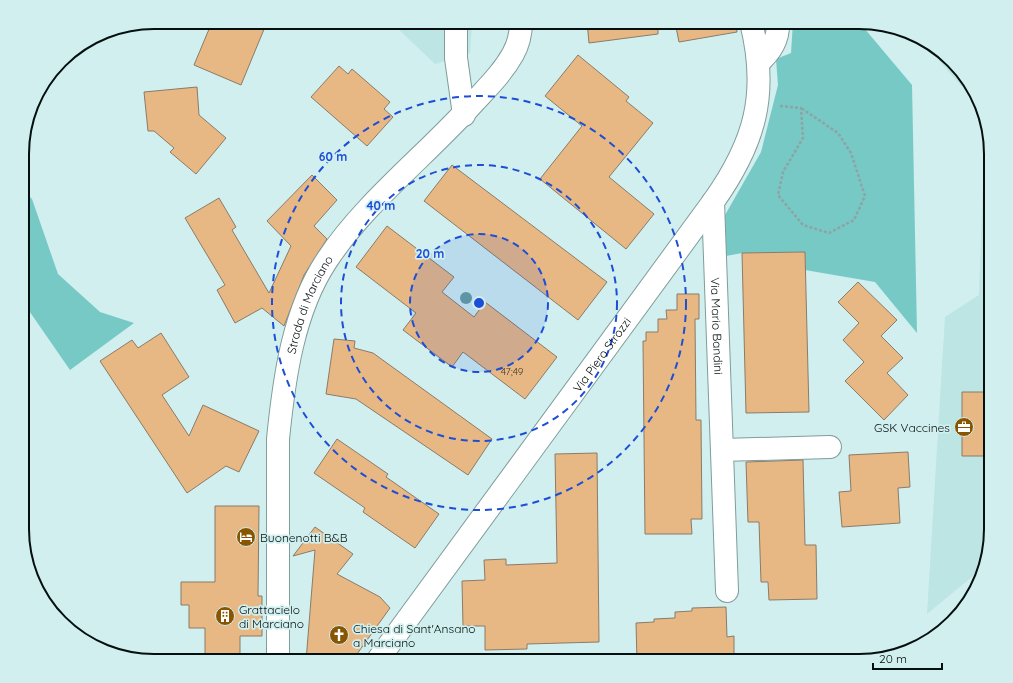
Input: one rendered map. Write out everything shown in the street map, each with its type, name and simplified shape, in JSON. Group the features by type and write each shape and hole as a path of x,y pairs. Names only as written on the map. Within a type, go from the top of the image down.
{"street":[{"path":"456,29 456,58 464,114"},
{"name":"Strada di Marciano","path":"278,654 278,439 289,367 304,308 320,272 346,234 464,114 502,71 514,53 520,29"},
{"name":"Via Piero Strozzi","path":"382,654 713,202 736,168 744,151 754,122 757,103 758,63 753,29"},
{"path":"758,63 773,46 778,34 778,29"},
{"name":"Via Mario Bandini","path":"713,202 727,591"},
{"path":"722,450 830,447"}],"path":[{"path":"757,103 801,108 838,133 851,153 865,196 854,220 829,233 803,225 778,195 783,172 803,138 801,108"}],"shaded area":[{"path":"398,29 472,29 470,53 435,64"},
{"path":"793,29 865,29 912,85 917,333 875,282 805,270 805,252 742,253 726,256 725,215 761,152 778,85 776,59 791,53"},
{"path":"933,53 958,78 967,93"},
{"name":"GSK Vaccines","path":"984,156 984,537 982,553 975,574 927,614 945,317 979,295"},
{"path":"29,196 32,199 58,274 100,312 134,323 70,370 29,311"}],"building":[{"path":"209,29 264,29 241,85 194,65"},
{"path":"588,29 658,29 658,34 589,43"},
{"path":"676,29 737,29 737,32 679,42"},
{"path":"578,55 629,97 626,101 653,123 609,177 654,214 626,249 540,179 582,126 545,96"},
{"path":"339,66 348,74 352,69 390,102 384,109 393,117 367,146 311,97"},
{"path":"197,87 199,115 226,138 196,174 170,152 174,148 154,131 148,131 144,92"},
{"path":"452,165 607,282 578,320 424,201"},
{"path":"312,175 337,200 314,226 327,239 304,275 284,326 262,308 235,323 217,290 225,285 185,218 219,198 236,227 232,230 269,293 291,246 267,221"},
{"path":"387,226 454,277 442,292 474,317 485,302 557,357 525,399 463,352 452,367 403,330 416,313 356,267"},
{"path":"805,252 809,412 746,413 742,253"},
{"path":"858,282 897,320 881,336 903,358 887,373 908,395 884,420 845,381 864,362 843,340 859,323 838,302"},
{"path":"677,294 699,294 699,319 695,319 696,420 701,420 702,519 691,519 692,534 645,534 643,341 646,341 646,332 658,332 658,319 667,319 666,310 677,310"},
{"path":"161,333 189,377 162,395 189,436 203,405 259,431 239,472 226,466 187,493 100,361 132,340 138,348"},
{"path":"334,339 355,341 354,348 373,353 492,439 468,475 356,399 326,394"},
{"path":"962,392 984,392 984,456 962,456"},
{"path":"337,439 388,474 386,477 439,514 415,548 363,512 365,508 314,473"},
{"path":"908,452 910,487 898,488 900,523 842,527 839,492 851,491 849,455"},
{"path":"597,453 599,642 527,644 527,649 485,650 485,626 463,626 462,581 485,580 484,560 506,559 506,565 557,563 555,454"},
{"path":"803,460 805,545 816,545 817,599 769,600 768,582 761,582 759,522 748,522 746,462"},
{"path":"215,506 259,506 258,596 262,596 262,636 240,636 240,654 205,654 205,628 189,628 189,605 181,605 181,582 215,582"},
{"name":"Chiesa di Sant'Ansano a Marciano","path":"315,527 353,554 337,574 380,597 390,608 357,654 307,654 315,550 293,556"},
{"path":"726,607 727,637 734,636 734,654 637,654 636,623 654,622 654,619 675,618 675,612 692,611 692,608"}],"place":[{"name":"GSK Vaccines","path":"964,427"},
{"name":"Buonenotti B&B","path":"246,537"},
{"name":"Grattacielo di Marciano","path":"225,616"},
{"name":"Chiesa di Sant'Ansano a Marciano","path":"339,635"}]}
